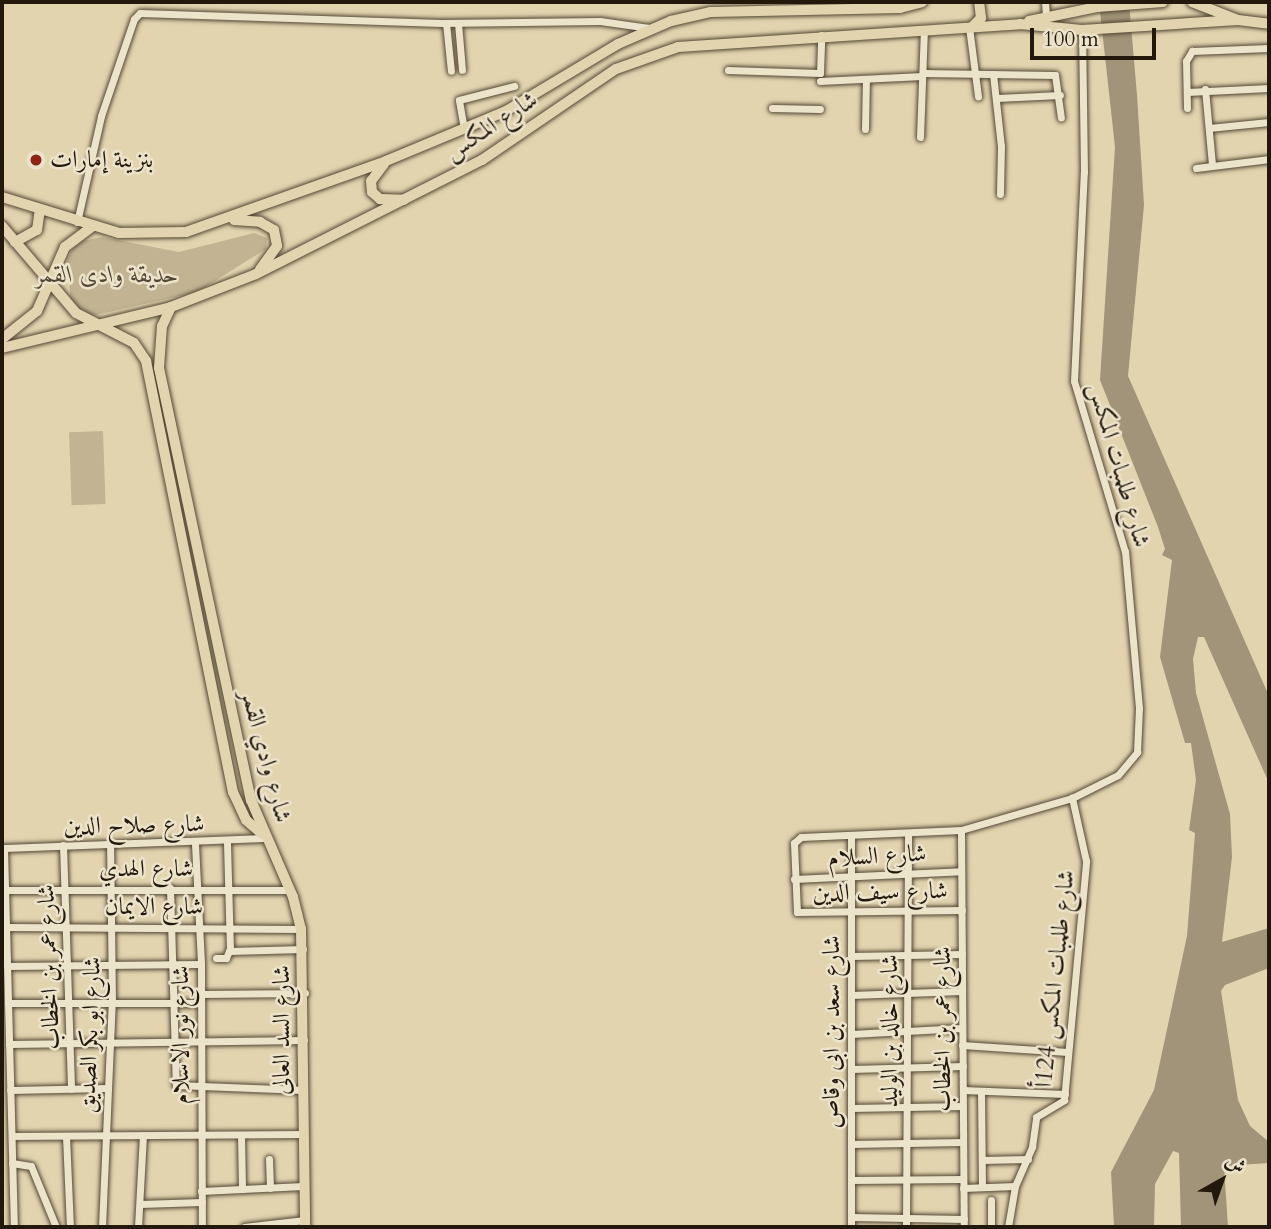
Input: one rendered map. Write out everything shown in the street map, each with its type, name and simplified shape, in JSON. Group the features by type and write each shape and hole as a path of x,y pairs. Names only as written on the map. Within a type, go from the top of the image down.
{"main road":[{"name":"شارع المكس","path":"2,197 93,226 164,234 229,219 386,162 534,97 651,29 711,12 873,9 922,2"},
{"path":"971,27 981,18 979,2"},
{"name":"شارع المكس","path":"1020,24 1097,7 1163,2"},
{"name":"شارع المكس","path":"1192,2 1238,20"},
{"name":"شارع المكس","path":"2,348 171,307 256,274 482,160 631,62 694,44 821,34 1020,24 1097,30 1238,20 1269,24"},
{"path":"386,162 371,181 372,192 380,199 407,200"},
{"path":"15,242 37,230 40,209"},
{"path":"229,219 260,222 274,230 277,246 256,274"},
{"name":"شارع وادي القمر","path":"2,226 76,313 134,343 146,361 233,792 246,820 267,838"},
{"path":"2,339 37,311 65,247 93,226"},
{"name":"شارع وادي القمر","path":"171,307 162,326 159,368 248,790 267,838"},
{"name":"شارع السد العالى","path":"267,838 290,890 301,929 303,949 305,1224"}],"street":[{"path":"1045,2 1046,18"},
{"path":"77,222 101,116 134,19 144,12 446,23 600,21 651,29"},
{"path":"446,23 451,71"},
{"path":"458,23 462,70"},
{"path":"971,27 978,96"},
{"path":"920,137 924,30"},
{"name":"شارع طلمبات المكس","path":"1072,798 1126,769 1140,743 1125,552 1074,381 1084,172 1082,30"},
{"path":"820,77 821,34"},
{"path":"1187,108 1186,61 1192,51 1269,48"},
{"path":"728,70 866,79 923,74 1053,74 1059,79 1061,118"},
{"path":"993,74 997,98 1000,194"},
{"path":"865,129 866,79"},
{"path":"464,129 459,100 514,86"},
{"path":"1187,92 1205,89 1269,88"},
{"path":"1205,89 1212,164"},
{"path":"997,98 1060,95"},
{"path":"772,108 820,109"},
{"path":"1209,128 1269,122"},
{"path":"1196,168 1269,159"},
{"path":"794,879 794,843 801,837 961,830 1072,798"},
{"name":"شارع طلمبات المكس 124أ","path":"1009,1227 1015,1186 1028,1159 1036,1117 1043,1109 1061,1105 1065,1094 1086,861 1072,798"},
{"name":"شارع عمر بن الخطاب","path":"961,830 964,1223"},
{"name":"شارع خالد بن الوليد","path":"906,1227 910,1143 908,834"},
{"name":"شارع سعد بن ابى وقاص","path":"851,836 851,1227"},
{"name":"شارع صلاح الدين","path":"3,848 227,843 267,838"},
{"path":"216,958 226,958 230,951 227,843"},
{"name":"شارع ابو بكر الصديق","path":"102,1227 108,1041 113,1002 110,844"},
{"name":"شارع نور الاسلام","path":"195,844 196,927 201,964 202,1227"},
{"name":"شارع عمر بن الخطاب","path":"63,845 70,966 71,1089"},
{"path":"3,848 14,1227"},
{"name":"شارع السلام","path":"794,879 961,871"},
{"name":"شارع سيف الدين","path":"794,879 794,909 799,913 962,910"},
{"path":"170,888 174,1082 181,1089 304,1090"},
{"name":"شارع الهدي","path":"3,890 290,890"},
{"name":"شارع الايمان","path":"6,927 301,929"},
{"path":"230,951 303,949"},
{"path":"851,956 962,954"},
{"path":"7,966 201,964"},
{"path":"851,995 962,991"},
{"path":"201,994 305,993"},
{"path":"6,1000 201,1003"},
{"path":"851,1034 962,1028"},
{"path":"9,1044 304,1040"},
{"path":"962,1045 1068,1052"},
{"path":"851,1069 962,1066"},
{"path":"10,1090 107,1088"},
{"path":"963,1090 1065,1094"},
{"path":"981,1091 982,1187"},
{"path":"2,1104 11,1104"},
{"path":"851,1108 963,1106"},
{"path":"12,1136 303,1134"},
{"path":"138,1227 143,1135"},
{"path":"241,1135 242,1189"},
{"path":"66,1136 70,1227"},
{"path":"851,1144 963,1142"},
{"path":"269,1159 270,1188"},
{"path":"982,1160 1028,1159"},
{"path":"12,1163 30,1164 55,1223 69,1218"},
{"path":"851,1180 908,1180 963,1183 982,1187 1015,1186"},
{"path":"201,1191 303,1186"},
{"path":"990,1200 991,1227 1009,1227"},
{"path":"140,1204 202,1202"},
{"path":"851,1217 964,1223"},
{"path":"244,1227 305,1224"}],"green space":[{"name":"حديقة وادى القمر","path":"254,233 267,238 266,249 197,292 96,315 79,311 71,303 67,261 73,248 83,241 102,237 179,252"},
{"path":"103,431 106,504 72,505 69,432"}],"shaded area":[{"path":"1099,2 1129,2 1137,95 1144,205 1128,376 1269,696 1269,783 1204,637 1198,637 1193,659 1196,693 1230,814 1232,857 1222,942 1269,928 1269,968 1225,985 1221,991 1238,1100 1250,1126 1269,1142 1269,1163 1224,1166 1228,1227 1181,1227 1179,1153 1173,1151 1155,1184 1154,1227 1114,1227 1111,1172 1154,1090 1187,936 1195,833 1189,830 1196,780 1191,743 1185,743 1160,657 1172,560 1162,555 1165,549 1158,527 1100,380 1115,147"}],"place":[{"name":"بنزينة إمارات","path":"36,160"}]}
